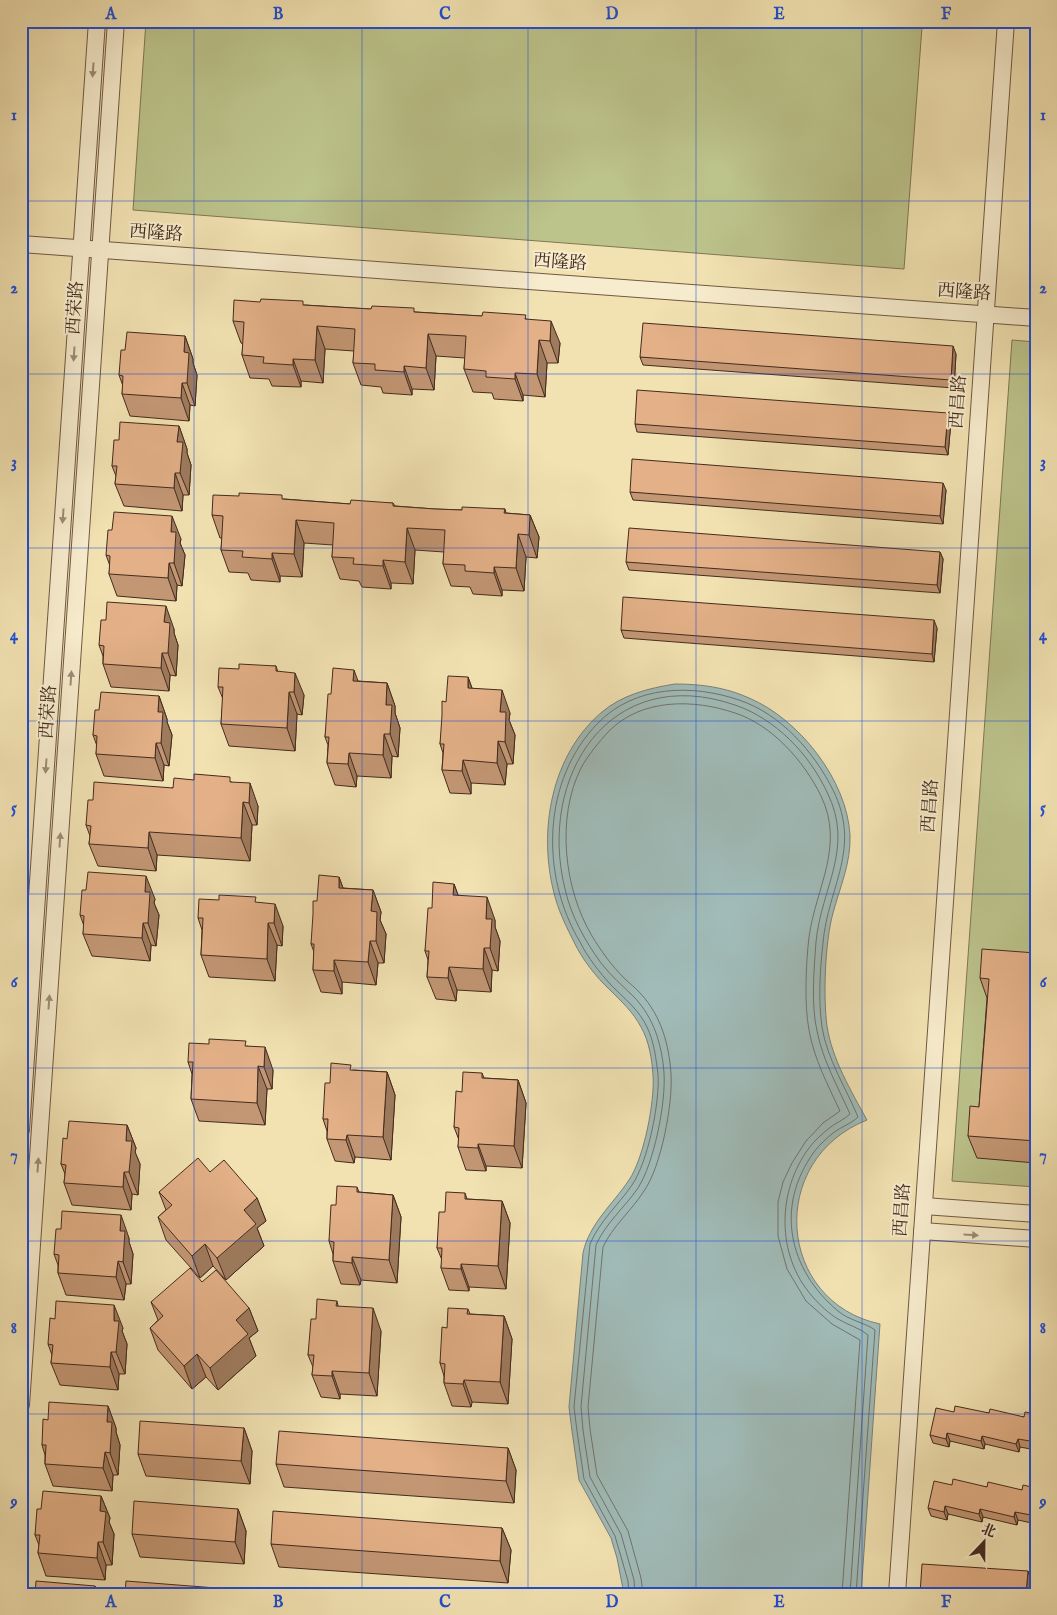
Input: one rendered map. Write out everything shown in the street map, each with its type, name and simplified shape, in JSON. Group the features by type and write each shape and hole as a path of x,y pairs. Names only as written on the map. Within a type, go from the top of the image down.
{"street":[{"name":"西荣路","path":"21,1130 97,21"},
{"name":"西荣路","path":"21,1405 116,21"},
{"name":"西昌路","path":"897,1594 1006,21"},
{"name":"西隆路","path":"21,244 1036,318"},
{"path":"924,1206 1036,1214"},
{"path":"922,1232 1036,1239"}],"green space":[{"path":"146,21 846,21 922,27 904,269 133,210"},
{"path":"1012,340 1036,342 1036,1187 952,1181"}],"water":[{"path":"675,684 731,691 768,708 802,736 817,754 830,773 840,793 847,814 850,835 849,855 830,925 825,1000 827,1026 833,1051 867,1120 834,1139 812,1166 800,1196 797,1229 804,1260 820,1288 846,1311 880,1324 861,1594 624,1594 611,1538 579,1480 569,1407 583,1253 590,1233 629,1180 639,1158 650,1114 653,1075 650,1050 641,1027 631,1012 585,961 560,912 549,869 549,820 553,795 560,772 571,750 585,730 602,712 618,701 646,690"}],"building":[{"path":"261,299 303,301 303,305 371,309 372,306 414,308 414,312 482,316 483,312 526,315 525,319 551,321 550,341 539,340 537,374 515,373 515,379 486,377 486,371 464,369 466,336 428,334 426,368 404,366 404,372 375,370 375,364 353,363 355,329 317,326 315,360 293,359 293,365 263,363 264,357 242,355 244,322 233,321 234,300 260,302"},
{"path":"643,323 953,346 951,380 640,357"},
{"path":"127,332 185,336 184,352 189,353 187,383 182,383 181,398 122,394 123,376 119,375 121,350 125,350"},
{"path":"637,390 948,413 945,447 635,424"},
{"path":"120,422 179,426 177,442 183,442 180,473 175,473 174,488 115,484 117,466 112,466 114,440 119,440"},
{"path":"632,459 943,483 940,516 630,492"},
{"path":"239,493 282,495 282,499 350,504 351,500 435,509 462,510 462,507 505,509 504,513 530,515 529,535 518,534 516,568 494,567 494,573 465,571 465,565 443,564 445,530 407,528 405,562 383,560 383,566 353,564 354,558 332,557 334,523 296,520 294,554 272,553 272,559 242,557 243,551 221,550 223,516 212,515 213,495 239,496"},
{"path":"114,512 172,516 171,532 176,532 174,563 169,563 168,578 109,574 110,556 106,555 108,530 112,530"},
{"path":"629,528 940,552 937,585 626,562"},
{"path":"623,597 934,620 932,654 621,630"},
{"path":"107,602 166,606 164,622 170,623 168,653 162,653 161,668 103,664 104,646 99,645 101,620 106,620"},
{"path":"239,664 276,666 276,671 295,673 294,692 289,692 287,728 221,724 223,687 218,687 219,668 239,669"},
{"path":"333,668 354,670 353,681 387,683 386,705 392,705 390,734 384,734 383,755 349,753 348,764 327,763 329,737 325,737 328,694 331,694"},
{"path":"448,676 468,677 468,688 502,690 500,712 506,712 505,742 498,741 497,763 463,760 462,771 442,770 444,744 440,744 442,701 446,702"},
{"path":"101,692 159,696 158,712 163,712 161,743 156,743 155,758 96,754 97,736 93,735 95,710 99,710"},
{"path":"194,774 230,777 230,782 250,783 249,803 243,802 241,838 149,832 148,848 89,844 91,826 86,825 88,800 93,800 94,782 173,788 174,778 194,780"},
{"path":"88,872 146,876 145,892 150,892 148,923 143,923 142,938 83,934 84,916 80,915 82,890 86,890"},
{"path":"319,875 339,877 339,888 373,890 371,911 377,912 376,941 370,941 368,962 334,960 334,971 313,970 314,944 311,944 313,901 317,901"},
{"path":"433,882 454,884 453,895 487,897 486,919 492,919 490,948 484,948 483,969 449,967 448,978 427,977 429,951 425,951 428,908 432,908"},
{"path":"219,895 256,897 255,902 275,904 274,923 268,923 267,959 201,955 203,918 198,918 199,899 219,900"},
{"path":"982,949 1036,953 1036,1141 968,1136 970,1106 979,1107 989,979 980,978"},
{"path":"209,1039 246,1041 245,1046 265,1047 264,1067 258,1066 257,1103 191,1099 193,1062 188,1062 189,1043 209,1044"},
{"path":"331,1063 351,1065 350,1070 387,1072 383,1137 347,1135 346,1140 327,1139 328,1119 323,1119 325,1083 330,1083"},
{"path":"463,1072 482,1073 482,1078 518,1080 514,1146 478,1144 478,1148 458,1147 459,1128 454,1127 456,1091 462,1092"},
{"path":"69,1121 127,1125 126,1141 132,1141 129,1172 124,1172 123,1187 64,1183 66,1165 61,1164 63,1138 67,1139"},
{"path":"198,1158 210,1172 224,1160 257,1198 244,1210 256,1224 217,1258 205,1244 192,1256 158,1217 172,1205 159,1192"},
{"path":"337,1186 357,1187 357,1192 393,1195 389,1260 352,1257 352,1263 333,1261 334,1242 329,1241 331,1205 336,1205"},
{"path":"446,1192 465,1193 465,1199 502,1201 498,1266 461,1264 461,1269 441,1268 442,1248 437,1248 439,1212 445,1212"},
{"path":"62,1211 121,1215 120,1231 125,1231 123,1262 118,1261 116,1277 58,1273 59,1255 54,1254 56,1229 61,1229"},
{"path":"190,1268 202,1282 216,1270 249,1308 236,1320 248,1334 210,1368 197,1354 184,1366 150,1328 163,1316 151,1302"},
{"path":"317,1299 337,1301 336,1306 373,1308 369,1373 332,1371 332,1376 312,1375 314,1355 308,1355 311,1319 316,1319"},
{"path":"56,1301 114,1305 114,1321 119,1321 116,1352 111,1352 110,1367 51,1363 53,1345 48,1344 50,1318 55,1319"},
{"path":"448,1308 468,1309 467,1314 504,1316 500,1382 464,1380 463,1384 444,1383 445,1364 440,1363 442,1327 447,1328"},
{"path":"49,1402 108,1406 107,1422 112,1422 110,1453 105,1452 103,1468 45,1464 46,1445 42,1445 43,1419 48,1420"},
{"path":"955,1406 989,1413 990,1409 1024,1417 1025,1412 1036,1414 1036,1442 1018,1439 1016,1444 982,1436 981,1441 947,1433 946,1439 930,1435 936,1408 954,1412"},
{"path":"140,1421 244,1428 241,1461 138,1454"},
{"path":"279,1431 508,1448 506,1481 276,1464"},
{"path":"953,1479 987,1487 988,1482 1022,1490 1023,1485 1036,1488 1036,1516 1015,1512 1014,1517 980,1509 979,1514 945,1506 944,1512 928,1508 934,1481 952,1485"},
{"path":"43,1491 101,1496 100,1511 106,1512 103,1542 98,1542 97,1558 38,1553 40,1535 35,1535 37,1509 41,1509"},
{"path":"134,1501 238,1509 235,1542 132,1534"},
{"path":"273,1511 502,1528 500,1561 271,1544"},
{"path":"922,1564 1028,1571 1026,1594 920,1594"},
{"path":"36,1581 95,1586 94,1594 35,1594"},
{"path":"126,1581 229,1589 229,1594 125,1594"},
{"path":"264,1591 296,1594 264,1594"}]}
